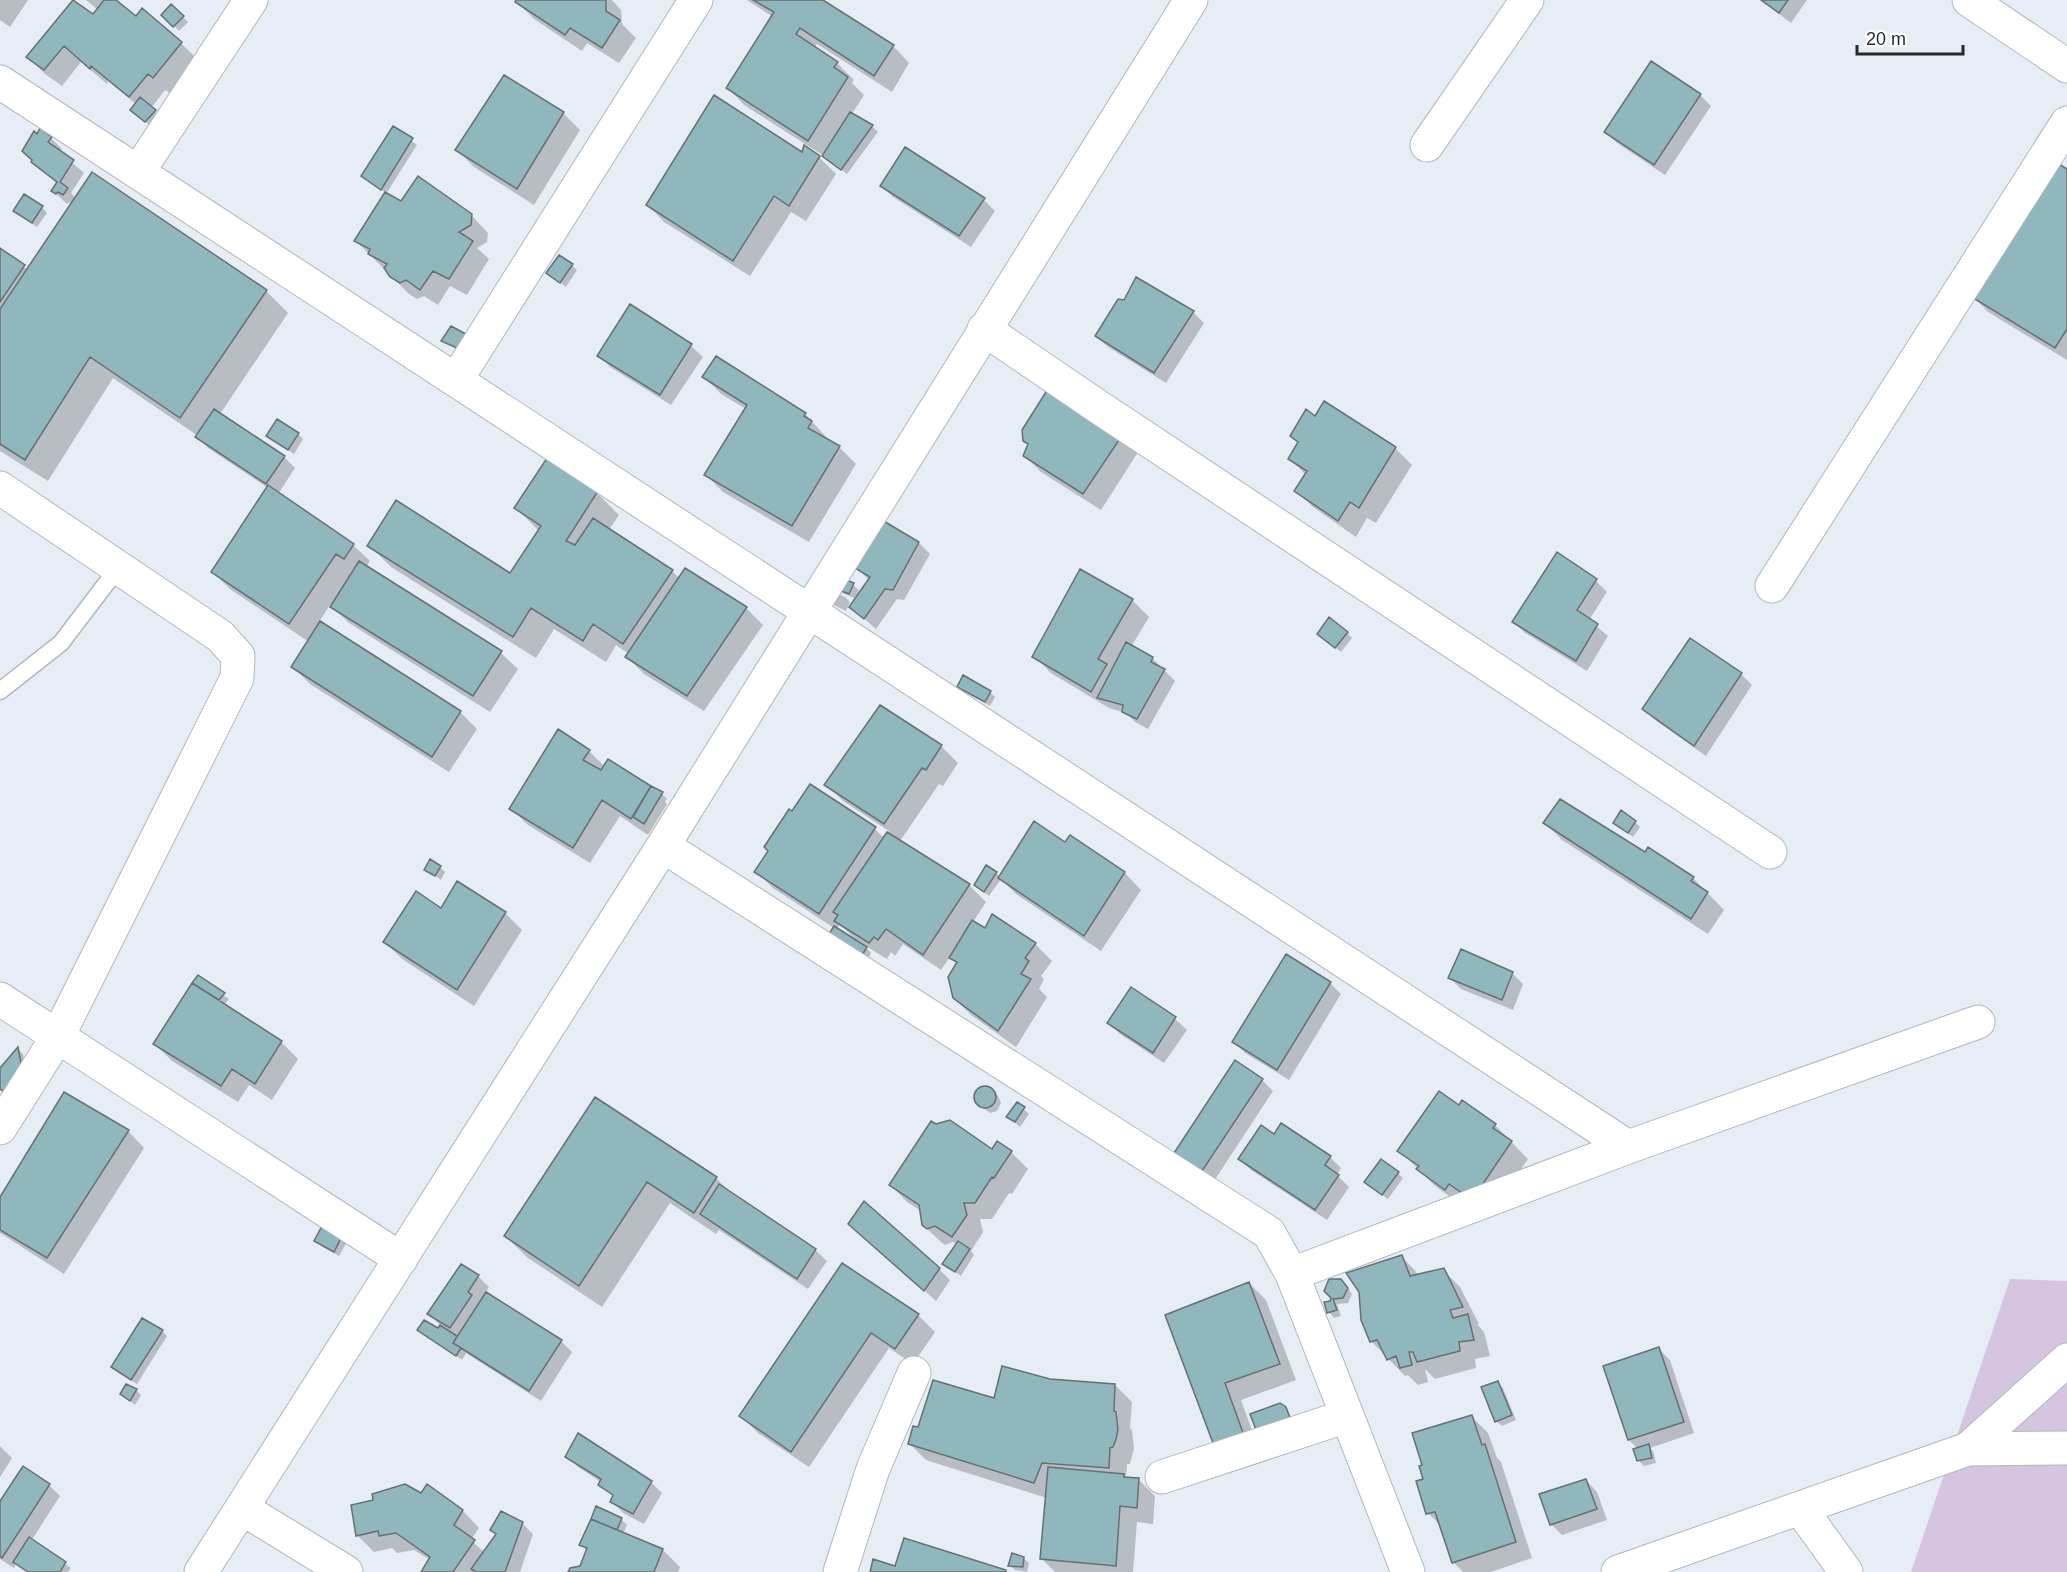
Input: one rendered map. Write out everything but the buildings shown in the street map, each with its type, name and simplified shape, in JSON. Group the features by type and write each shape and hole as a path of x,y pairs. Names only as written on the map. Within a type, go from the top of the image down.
{"street":[{"path":"138,172 251,0"},
{"path":"456,380 696,0"},
{"path":"201,1572 663,846 808,610 1191,0"},
{"path":"1427,145 1527,0"},
{"path":"1969,0 2067,66"},
{"path":"0,82 1628,1147"},
{"path":"1772,586 2067,123"},
{"path":"984,329 1106,413 1770,852"},
{"path":"0,488 220,636 238,656 237,678 58,1036 0,1128"},
{"path":"663,846 1269,1233 1292,1274 1408,1572"},
{"path":"0,999 401,1259"},
{"path":"1292,1274 1628,1147 1978,1022"},
{"path":"1968,1449 2067,1360"},
{"path":"840,1572 873,1469 914,1373"},
{"path":"1162,1477 1347,1416"},
{"path":"1618,1572 1968,1449 2067,1448"},
{"path":"1800,1508 1846,1572"},
{"path":"243,1509 346,1572"}],"lane":[{"path":"0,691 61,643 118,568"}],"shaded area":[{"path":"2010,1279 2067,1281 2067,1572 1911,1572"}]}
